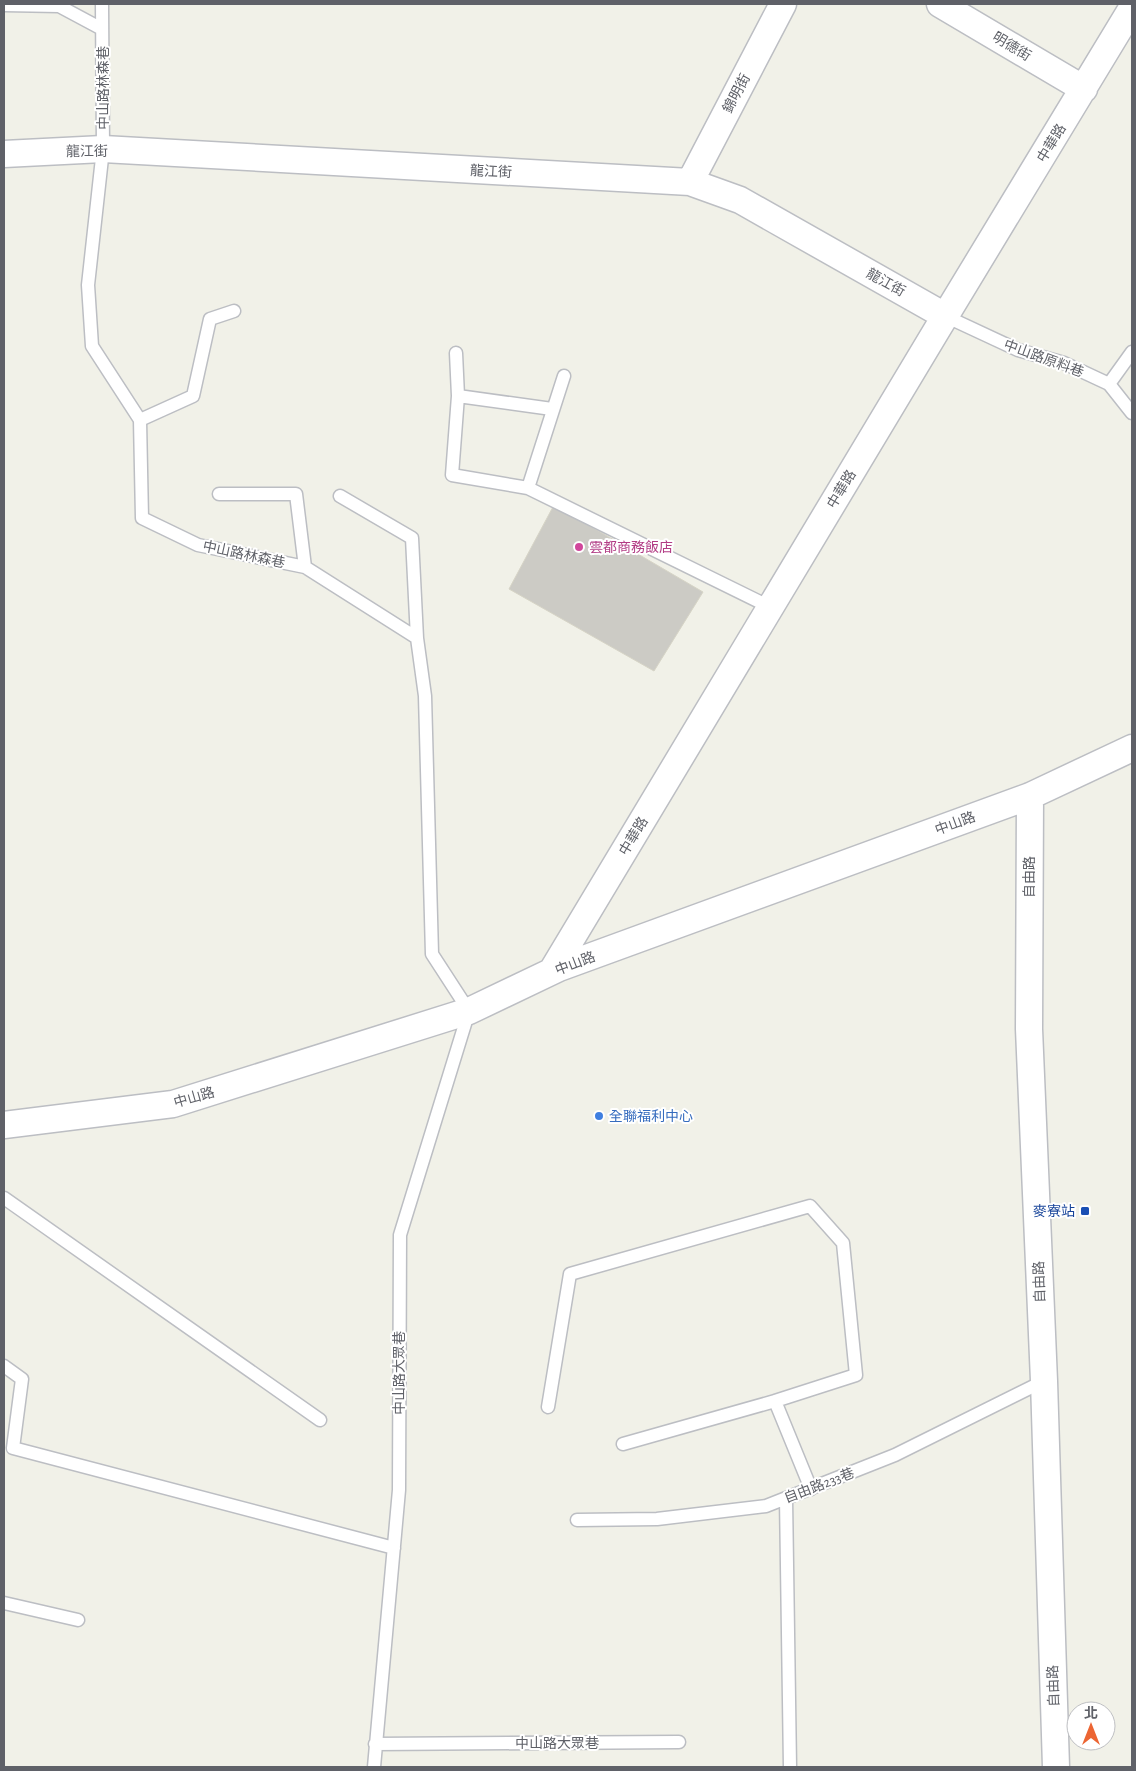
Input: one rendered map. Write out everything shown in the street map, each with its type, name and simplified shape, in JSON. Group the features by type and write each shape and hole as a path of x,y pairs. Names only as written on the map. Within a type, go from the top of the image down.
{"street":[{"name":"錦明街","path":"690,182 783,4"},
{"name":"明德街","path":"940,4 1084,89"},
{"name":"中華路","path":"552,971 1132,8"},
{"name":"龍江街","path":"4,154 103,150 690,182 740,200 945,316"},
{"name":"中山路","path":"4,1125 173,1104 469,1011 552,971 1030,796 1130,752"},
{"name":"自由路","path":"1030,796 1029,1029 1044,1381 1056,1767"}],"lane":[{"name":"中山路林森巷","path":"102,4 103,150 88,285 92,346 140,420 142,518 198,545 305,566 417,638"},
{"path":"4,5 59,6 102,30"},
{"path":"140,420 193,396 210,319 234,311"},
{"name":"中山路原料巷","path":"945,316 1018,350 1064,364 1109,384 1132,412"},
{"path":"1109,384 1132,352"},
{"path":"456,353 458,396 452,475 528,488 770,607"},
{"path":"528,488 564,376"},
{"path":"458,396 552,409"},
{"path":"219,494 296,494 305,566"},
{"path":"340,496 412,538 417,638 425,696 432,954 469,1011"},
{"name":"中山路大眾巷","path":"374,1767 399,1490 400,1235 469,1011"},
{"path":"4,1198 320,1420"},
{"path":"548,1407 570,1274 810,1206 843,1243 856,1374 775,1401 623,1444"},
{"path":"4,1366 22,1380 13,1448 394,1548"},
{"name":"自由路233巷","path":"577,1520 657,1519 766,1506 895,1456 1044,1381"},
{"path":"775,1401 811,1489"},
{"path":"786,1498 790,1767"},
{"path":"4,1603 78,1620"},
{"name":"中山路大眾巷","path":"375,1744 679,1742"}],"building":[{"name":"雲都商務飯店","path":"554,505 703,592 654,671 509,589"}],"place":[{"name":"雲都商務飯店","path":"579,547"},
{"name":"全聯福利中心","path":"599,1116"},
{"name":"麥寮站","path":"1085,1211"}]}
